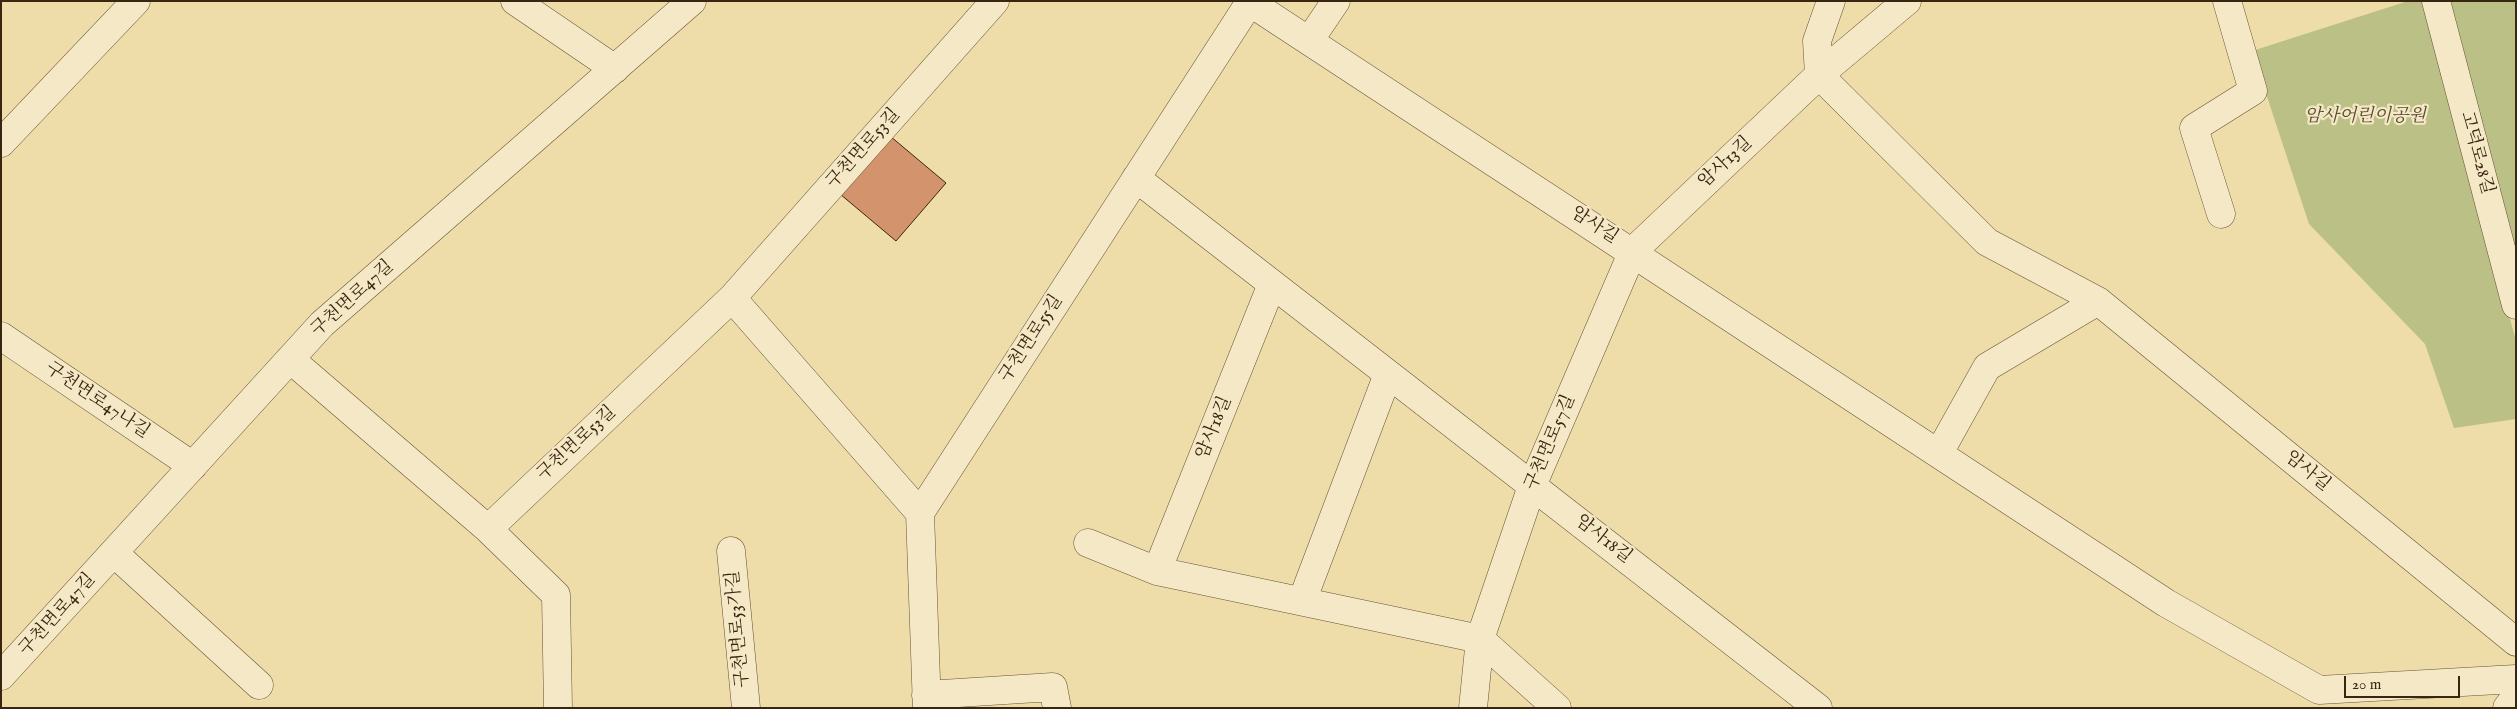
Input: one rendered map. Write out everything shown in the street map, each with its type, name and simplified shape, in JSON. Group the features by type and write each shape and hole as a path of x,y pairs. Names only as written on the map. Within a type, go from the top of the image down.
{"street":[{"path":"1,142 136,1"},
{"path":"515,1 615,69"},
{"name":"구천면로47길","path":"1,676 322,324 692,1"},
{"name":"구천면로53길","path":"488,530 732,298 995,1"},
{"path":"1309,41 1336,1"},
{"path":"1819,75 1817,41 1831,1"},
{"name":"암사13길","path":"1633,251 1819,75 1907,1"},
{"path":"2222,214 2194,128 2253,91 2227,1"},
{"name":"고덕로28길","path":"2436,1 2516,305"},
{"name":"암사길","path":"1249,2 1633,251 2313,699 2516,679"},
{"name":"구천면로55길","path":"920,513 1249,2"},
{"name":"암사길","path":"1819,75 1987,242 2098,301 2516,642"},
{"name":"암사18길","path":"1136,178 1818,708"},
{"name":"구천면로57길","path":"1473,708 1480,639 1532,486 1633,251"},
{"name":"암사18길","path":"1157,571 1272,284"},
{"path":"732,298 920,513 926,701 1053,687 1057,708"},
{"path":"1939,453 1987,367 2098,301"},
{"name":"구천면로47나길","path":"1,336 193,466"},
{"path":"290,359 488,530 556,595 558,708"},
{"path":"1302,601 1388,374"},
{"path":"1088,543 1157,571 1480,639 1557,708"},
{"name":"구천면로53가길","path":"731,551 746,708"},
{"path":"114,553 259,685"},
{"path":"2507,708 2516,696"}],"green space":[{"name":"암사어린이공원","path":"2408,1 2423,1 2516,341 2516,419 2454,428 2425,344 2309,224 2252,51"},
{"path":"2436,1 2516,1 2516,305"}],"building":[{"path":"890,136 946,183 896,241 840,194"}]}
